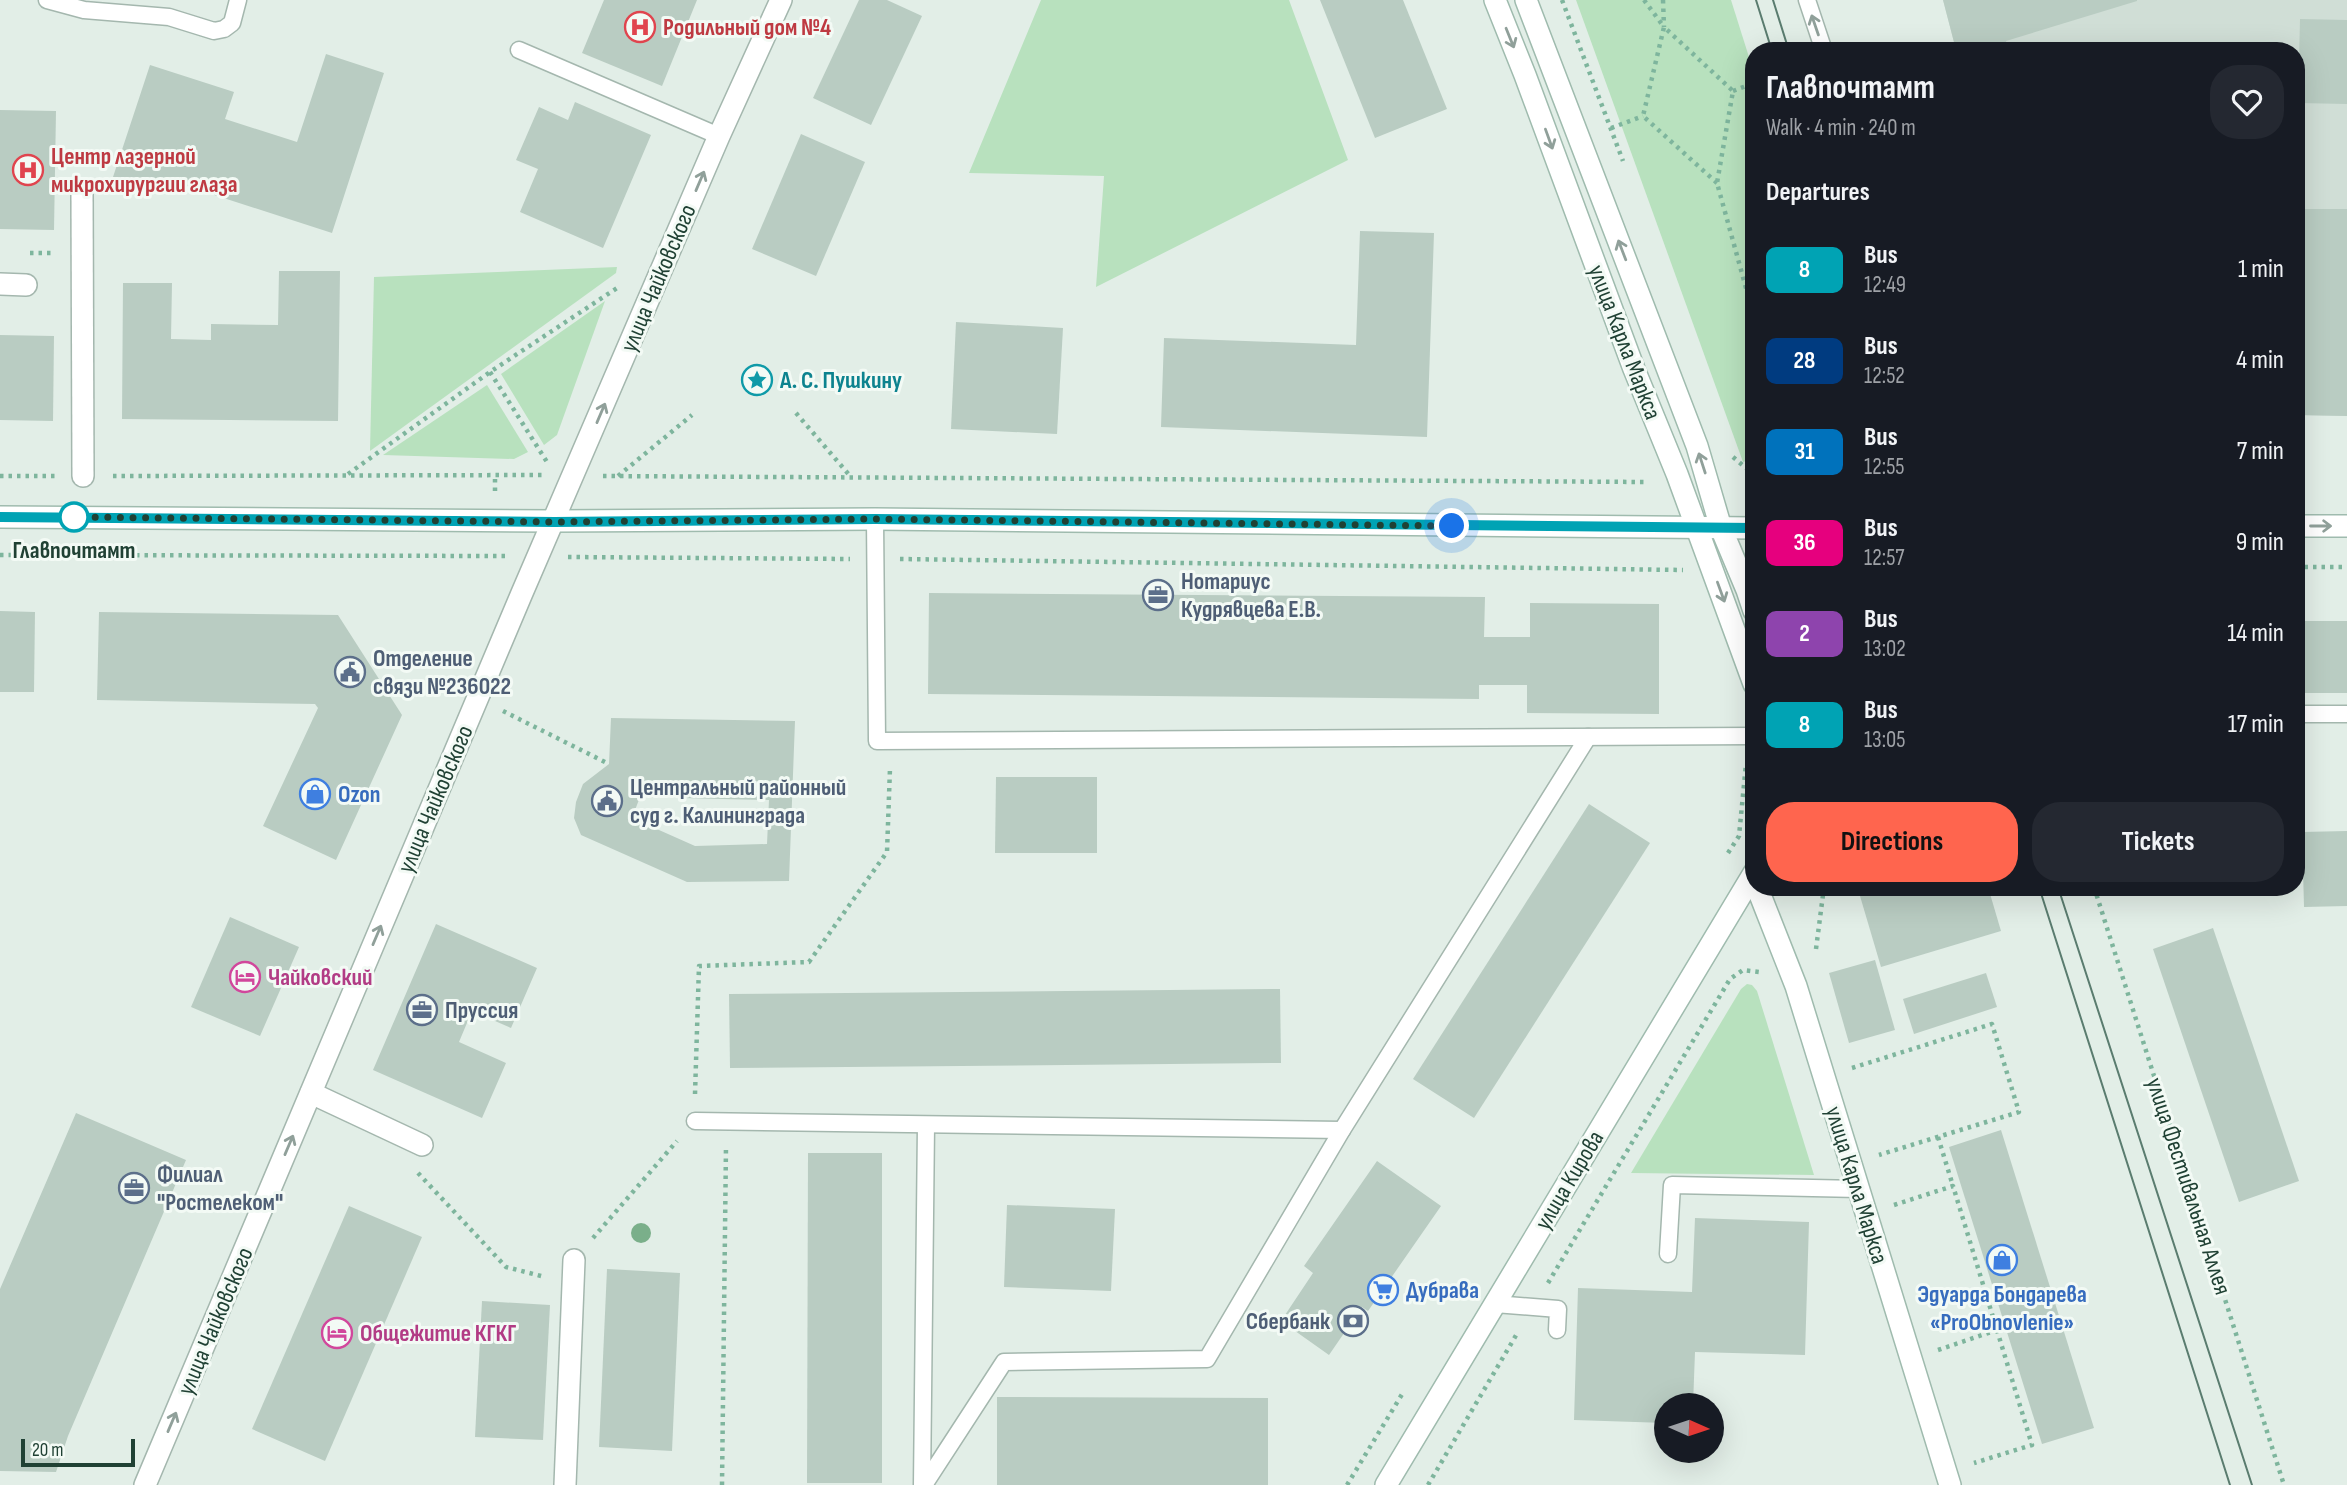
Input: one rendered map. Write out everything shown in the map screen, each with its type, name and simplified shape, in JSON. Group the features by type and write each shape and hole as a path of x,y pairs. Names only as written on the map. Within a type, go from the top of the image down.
{"main road":[{"name":"улица Чайковского","path":"145,1485 554,522 564,475 781,0"},
{"name":"улица Карла Маркса","path":"1495,0 1634,369 1678,474 1745,659"},
{"name":"улица Карла Маркса","path":"1526,0 1703,465 1721,528 1745,588"},
{"path":"82,191 83,476"},
{"path":"0,284 26,285"},
{"path":"0,517 554,522 875,519 1745,528"},
{"path":"2305,526 2347,526"},
{"name":"улица Кирова","path":"1386,1485 1745,891"},
{"name":"улица Карла Маркса","path":"1762,896 1796,986 1950,1485"},
{"path":"311,1093 422,1145"},
{"path":"565,1485 574,1260"}],"lane":[{"path":"47,0 84,10 169,17 214,31 224,29 232,23 238,0"},
{"path":"1807,0 1821,42"},
{"path":"519,50 719,136"},
{"path":"875,519 877,741 1745,736"},
{"path":"2305,714 2347,714"},
{"path":"923,1485 1004,1362 1207,1359 1342,1130 1588,737"},
{"path":"695,1121 1342,1130"},
{"path":"923,1485 926,1125"},
{"path":"1668,1254 1672,1185 1859,1189"},
{"path":"1495,1304 1558,1310 1557,1329"}],"path":[{"path":"1644,0 1664,27 1733,91"},
{"path":"1643,116 1664,27 1663,0"},
{"path":"1733,91 1745,86"},
{"path":"1733,91 1717,183 1745,284"},
{"path":"1611,128 1643,116"},
{"path":"1643,116 1717,183"},
{"path":"24,253 82,253"},
{"path":"348,474 490,372 624,283"},
{"path":"490,372 564,475"},
{"path":"796,413 852,478"},
{"path":"617,477 692,415"},
{"path":"1703,465 1732,456 1745,467"},
{"path":"0,476 348,474 1653,482 1678,474"},
{"path":"2305,567 2347,567"},
{"path":"477,698 609,764"},
{"path":"574,1260 695,1121 699,966 809,962 887,852 891,741"},
{"name":"улица Фестивальная Аллея","path":"2097,896 2284,1485"},
{"path":"1428,1485 1730,979 1743,970 1758,971 1764,977"},
{"path":"1844,1071 1992,1024 2019,1112 1871,1157"},
{"path":"722,1485 726,1121"},
{"path":"1938,1137 2032,1446 1967,1465"},
{"path":"422,1145 418,1175 506,1268 573,1284"},
{"path":"1887,1208 1953,1186"},
{"path":"1930,1352 1997,1330"}],"shaded area":[{"path":"1943,0 2347,0 2347,416 2305,415 2305,42 1954,42"}],"green space":[{"path":"1041,0 1289,0 1348,160 1096,287 1104,176 969,173"},
{"path":"1576,0 1731,0 1745,44 1743,462"},
{"path":"617,267 616,273 370,451 374,277"},
{"path":"605,301 557,435 544,445 501,374"},
{"path":"487,385 528,452 514,459 383,455"},
{"path":"1747,984 1757,991 1814,1175 1631,1173 1741,989"}],"building":[{"name":"Родильный дом №4","path":"604,0 697,0 662,86 582,53"},
{"path":"859,0 887,0 922,16 871,125 813,98"},
{"path":"1320,0 1403,0 1447,109 1375,138"},
{"path":"1943,0 2137,0 2006,42 1954,42"},
{"path":"2300,19 2347,20 2347,104 2305,103 2305,42 2299,42"},
{"path":"326,54 384,73 332,233 168,180 163,193 113,177 150,65 234,92 225,119 297,142"},
{"path":"575,102 651,135 603,248 520,212 538,169 516,160 539,107 568,120"},
{"name":"Центр лазерной микрохирургии глаза","path":"0,110 56,111 54,230 0,229"},
{"path":"801,134 865,162 816,276 752,249"},
{"path":"2305,209 2347,209 2347,416 2305,415"},
{"path":"1360,231 1434,233 1427,437 1161,427 1164,338 1356,345"},
{"path":"279,271 340,271 338,421 122,419 123,283 172,283 171,339 211,340 211,324 278,325"},
{"path":"956,322 1063,328 1057,434 951,429"},
{"path":"0,335 54,336 53,421 0,420"},
{"path":"929,593 1485,597 1484,637 1530,637 1530,603 1659,604 1659,714 1527,713 1527,685 1479,685 1479,699 928,694"},
{"path":"0,611 35,612 34,692 0,692"},
{"path":"99,612 338,615 402,715 336,860 263,826 318,708 315,704 97,700"},
{"path":"2305,621 2347,621 2347,693 2305,693"},
{"name":"Центральный районный суд г. Калининграда","path":"611,718 795,721 789,881 687,882 581,835 574,818 576,802 583,784 609,764","holes":["640,797 769,800 767,844 695,846 632,818"]},
{"path":"996,777 1097,777 1097,853 995,853"},
{"path":"1589,804 1650,843 1474,1118 1413,1079"},
{"path":"2347,831 2347,906 2304,907 2305,832"},
{"path":"1860,896 1991,896 2001,931 1881,967"},
{"name":"Чайковский","path":"230,917 299,947 260,1036 191,1007"},
{"path":"436,924 537,968 511,1028 472,1011 459,1042 506,1063 482,1118 373,1070"},
{"path":"2213,928 2299,1181 2239,1202 2153,949"},
{"path":"1875,960 1895,1030 1849,1043 1829,973"},
{"path":"1986,973 1997,1007 1914,1034 1903,999"},
{"path":"1280,989 1281,1063 730,1068 729,994"},
{"path":"76,1113 186,1160 68,1436 56,1472 0,1471 0,1289"},
{"path":"2001,1130 2094,1428 2042,1444 1949,1147"},
{"path":"808,1153 882,1153 882,1483 807,1483"},
{"path":"1377,1161 1441,1206 1368,1311 1362,1307 1329,1355 1281,1321 1313,1273 1304,1266"},
{"path":"1007,1205 1115,1209 1111,1291 1004,1287"},
{"name":"Общежитие КГКГ","path":"349,1206 422,1237 325,1461 252,1429"},
{"path":"1695,1218 1809,1222 1805,1355 1695,1352 1693,1393 1654,1393 1654,1423 1574,1420 1578,1288 1692,1292"},
{"path":"607,1269 680,1273 672,1451 599,1447"},
{"path":"482,1301 550,1305 543,1440 475,1437"},
{"path":"997,1397 1268,1398 1268,1485 997,1485"}],"tram line":[{"path":"1756,0 1769,42"},
{"path":"1773,0 1786,42"},
{"path":"2042,896 2230,1485"},
{"path":"2061,896 2252,1485"}],"bus line":[{"name":"8","path":"0,517 554,522 875,519 1745,528"}],"place":[{"name":"Родильный дом №4","path":"640,27"},
{"name":"Центр лазерной микрохирургии глаза","path":"28,170"},
{"name":"А. С. Пушкину","path":"757,380"},
{"name":"Главпочтамт","path":"74,517"},
{"name":"Нотариус Кудрявцева Е.В.","path":"1158,595"},
{"name":"Отделение связи №236022","path":"350,672"},
{"name":"Ozon","path":"315,794"},
{"name":"Центральный районный суд г. Калининграда","path":"607,801"},
{"name":"Чайковский","path":"245,977"},
{"name":"Пруссия","path":"422,1010"},
{"name":"Филиал \"Ростелеком\"","path":"134,1188"},
{"name":"Эдуарда Бондарева «ProObnovlenie»","path":"2002,1260"},
{"name":"Дубрава","path":"1383,1290"},
{"name":"Сбербанк","path":"1353,1321"},
{"name":"Общежитие КГКГ","path":"337,1333"}],"route":[{"path":"74,517 554,522 875,519 1452,526"}]}
